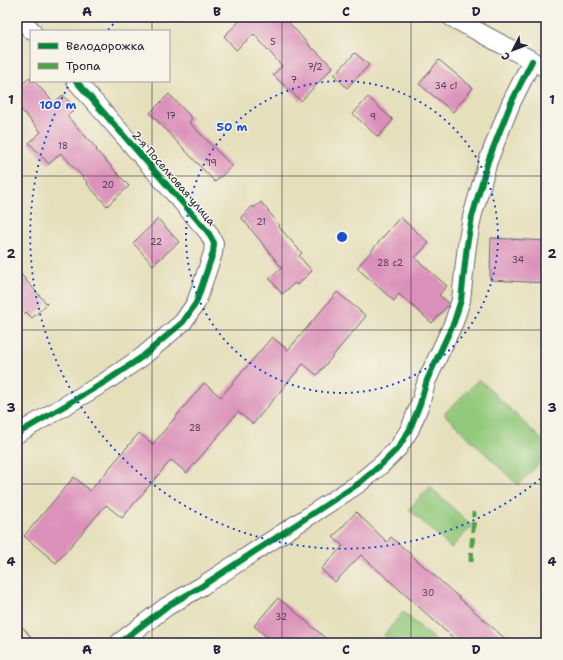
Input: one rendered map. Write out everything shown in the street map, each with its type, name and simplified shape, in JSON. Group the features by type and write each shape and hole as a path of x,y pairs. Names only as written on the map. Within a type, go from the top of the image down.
{"main road":[{"path":"17,638 21,643"}],"street":[{"path":"19,17 31,30"},
{"path":"119,643 166,607 202,586 358,484 398,448 410,429 420,404 427,380 454,322 461,300 472,217 488,161 511,103 539,64 451,17"},
{"name":"2-я Поселковая улица","path":"17,434 105,382 142,357 183,322 196,303 213,253 214,243 208,232 77,82"}],"green space":[{"path":"479,379 546,444 546,456 518,485 444,414"},
{"path":"430,487 472,526 451,548 409,509"},
{"path":"403,612 438,643 393,643 384,635"}],"building":[{"path":"238,17 284,17 313,50 314,49 333,67 301,101 273,75 282,66 254,34 236,50 224,36 241,20"},
{"path":"355,53 369,65 347,88 334,75"},
{"path":"439,60 473,88 453,112 419,84"},
{"path":"30,77 30,82 35,82 54,103 63,95 76,109 67,116 129,186 107,206 61,153 49,164 29,143 41,132 17,105 17,89"},
{"path":"169,94 192,118 189,122 232,166 215,182 150,113"},
{"path":"368,97 393,120 378,137 353,114"},
{"path":"261,202 280,226 279,227 302,253 299,256 312,271 297,285 295,283 282,294 269,278 282,268 241,217 253,206 254,208"},
{"path":"400,217 429,243 415,258 447,286 439,295 449,303 432,323 399,294 394,301 357,268"},
{"path":"158,219 179,242 153,265 133,243"},
{"path":"491,238 546,241 546,283 490,280"},
{"path":"17,270 47,304 32,318 26,312 17,321"},
{"path":"337,292 366,316 317,375 303,364 253,424 238,412 187,473 171,460 122,518 106,505 56,563 24,536 74,477 90,491 139,433 153,444 204,383 221,397 272,337 288,350"},
{"path":"356,512 387,542 391,537 510,643 459,643 361,555 335,582 321,569 343,546 333,537"},
{"path":"278,598 331,643 274,643 254,626"}],"marked path":[{"path":"471,562 474,512"}],"cycle path":[{"path":"119,643 166,607 202,586 358,484 398,448 410,429 420,404 427,380 454,322 461,300 467,245 472,217 488,161 511,103 532,61"},
{"path":"17,434 105,382 142,357 183,322 196,303 213,253 214,243 208,232 77,82"}]}
